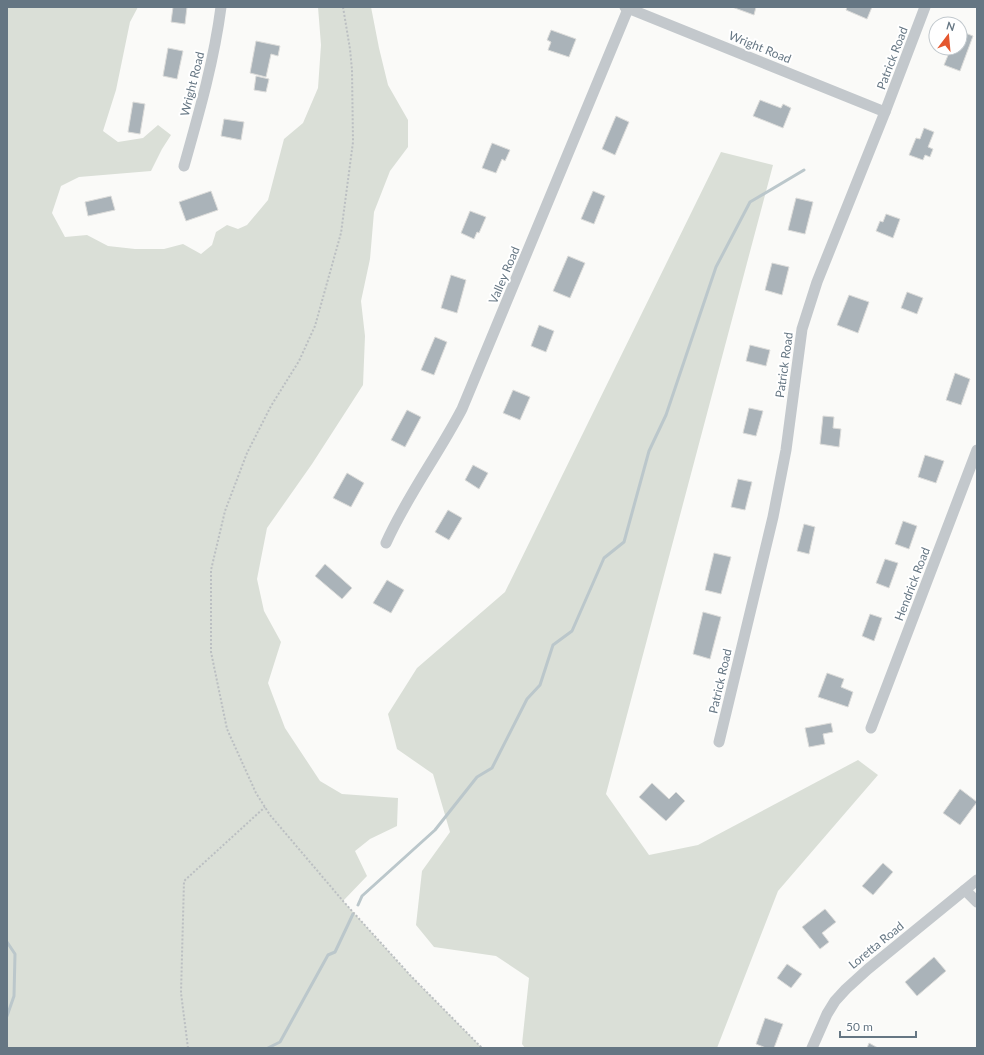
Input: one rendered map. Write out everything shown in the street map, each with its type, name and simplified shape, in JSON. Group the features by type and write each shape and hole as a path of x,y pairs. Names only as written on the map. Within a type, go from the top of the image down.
{"street":[{"name":"Wright Road","path":"184,166 209,76 216,43 221,7"},
{"name":"Patrick Road","path":"719,742 774,518 786,450 802,329 817,282 925,7"},
{"name":"Wright Road","path":"627,8 885,112"},
{"name":"Valley Road","path":"386,543 397,518 462,409 627,8"},
{"name":"Hendrick Road","path":"871,728 977,450"},
{"name":"Loretta Road","path":"812,1048 827,1014 846,989 868,969 977,880"},
{"path":"965,890 977,902"}],"path":[{"path":"343,7 352,70 353,142 341,233 315,326 299,360 271,406 247,453 225,511 211,570 211,652 227,729 256,793 265,807 290,840 343,901 410,975 482,1048"},
{"path":"188,1048 181,993 184,881 265,807"}],"shaded area":[{"path":"7,7 138,7 130,22 116,90 103,131 118,142 143,138 158,125 171,135 151,171 79,177 61,186 52,213 65,237 87,235 108,246 135,249 164,249 183,244 201,254 212,245 216,232 227,225 238,229 247,225 268,200 284,139 303,123 318,88 321,45 318,7 371,7 388,85 408,120 408,147 390,171 374,212 370,259 361,301 365,336 363,385 312,464 267,528 257,579 264,611 281,642 268,683 285,728 320,781 342,794 398,798 397,826 370,839 355,851 367,876 343,901 410,975 482,1048 7,1048"},
{"path":"721,152 773,165 606,794 649,855 698,845 858,760 878,775 778,891 717,1048 525,1048 522,1044 529,978 496,956 434,947 416,925 422,871 450,832 433,774 397,749 388,714 417,668 505,592"}],"building":[{"path":"173,7 187,7 185,24 171,22"},
{"path":"732,7 756,7 754,15"},
{"path":"847,7 872,7 867,19 846,10"},
{"path":"551,30 576,39 569,57 548,50 551,42 547,40"},
{"path":"968,34 973,36 968,49"},
{"path":"256,41 280,46 278,56 271,54 266,77 250,73"},
{"path":"168,48 183,51 177,79 163,76"},
{"path":"948,56 966,56 960,71 944,65"},
{"path":"256,76 269,79 266,92 254,90"},
{"path":"760,100 781,108 783,104 791,108 783,128 753,116"},
{"path":"133,102 145,104 140,134 128,132"},
{"path":"616,116 629,122 615,155 602,149"},
{"path":"224,119 244,122 241,140 221,136"},
{"path":"924,128 934,132 928,147 933,149 930,157 925,155 923,160 909,155 916,138 920,139"},
{"path":"492,143 510,150 505,161 502,159 496,173 482,168"},
{"path":"211,191 218,210 186,221 179,202"},
{"path":"593,191 605,196 594,224 581,219"},
{"path":"111,196 115,210 88,216 85,202"},
{"path":"796,198 813,202 805,234 788,230"},
{"path":"470,211 486,217 479,233 477,232 474,239 461,233"},
{"path":"886,214 900,219 893,238 876,231 880,221 883,222"},
{"path":"568,256 585,263 570,298 553,291"},
{"path":"772,263 789,267 782,295 765,290"},
{"path":"451,275 466,280 457,313 441,308"},
{"path":"907,292 923,298 917,314 901,308"},
{"path":"849,295 869,302 858,333 837,325"},
{"path":"539,325 554,331 546,352 531,346"},
{"path":"435,337 447,342 434,375 421,370"},
{"path":"750,345 770,350 766,366 746,361"},
{"path":"955,373 970,379 961,405 946,400"},
{"path":"513,390 530,397 520,420 503,413"},
{"path":"749,408 763,411 756,436 743,433"},
{"path":"407,410 421,417 405,447 391,440"},
{"path":"823,416 834,417 833,428 841,429 839,447 820,444"},
{"path":"925,455 944,461 936,483 918,477"},
{"path":"473,465 488,473 479,489 465,480"},
{"path":"347,473 364,483 351,507 333,498"},
{"path":"738,479 752,482 745,510 731,507"},
{"path":"448,510 462,518 449,540 435,532"},
{"path":"903,521 917,526 909,549 895,544"},
{"path":"804,524 815,527 809,554 797,551"},
{"path":"714,553 731,557 721,594 705,590"},
{"path":"885,559 898,563 889,588 876,583"},
{"path":"325,564 352,588 342,599 315,576"},
{"path":"387,580 404,590 391,613 373,603"},
{"path":"703,612 721,617 710,659 693,654"},
{"path":"870,614 882,618 874,641 862,636"},
{"path":"827,673 844,679 841,687 853,692 848,707 818,697"},
{"path":"831,723 833,732 823,734 825,744 809,747 805,728"},
{"path":"652,783 669,799 676,792 685,801 666,821 639,797"},
{"path":"960,789 977,802 960,825 943,813"},
{"path":"883,863 893,872 873,895 862,886"},
{"path":"825,909 836,922 822,933 829,942 820,949 802,927"},
{"path":"934,957 946,971 917,996 905,982"},
{"path":"787,964 802,974 791,988 777,978"},
{"path":"765,1018 783,1024 774,1048 766,1048 756,1044"},
{"path":"869,1043 878,1048 867,1048"}],"waterway":[{"path":"358,905 362,896 435,830 477,777 492,768 527,699 540,685 553,645 572,631 604,558 624,542 649,451 666,415 716,267 750,202 804,170"},
{"path":"268,1048 280,1042 328,955 335,952 353,914"},
{"path":"7,942 15,954 14,996 7,1016"}]}
